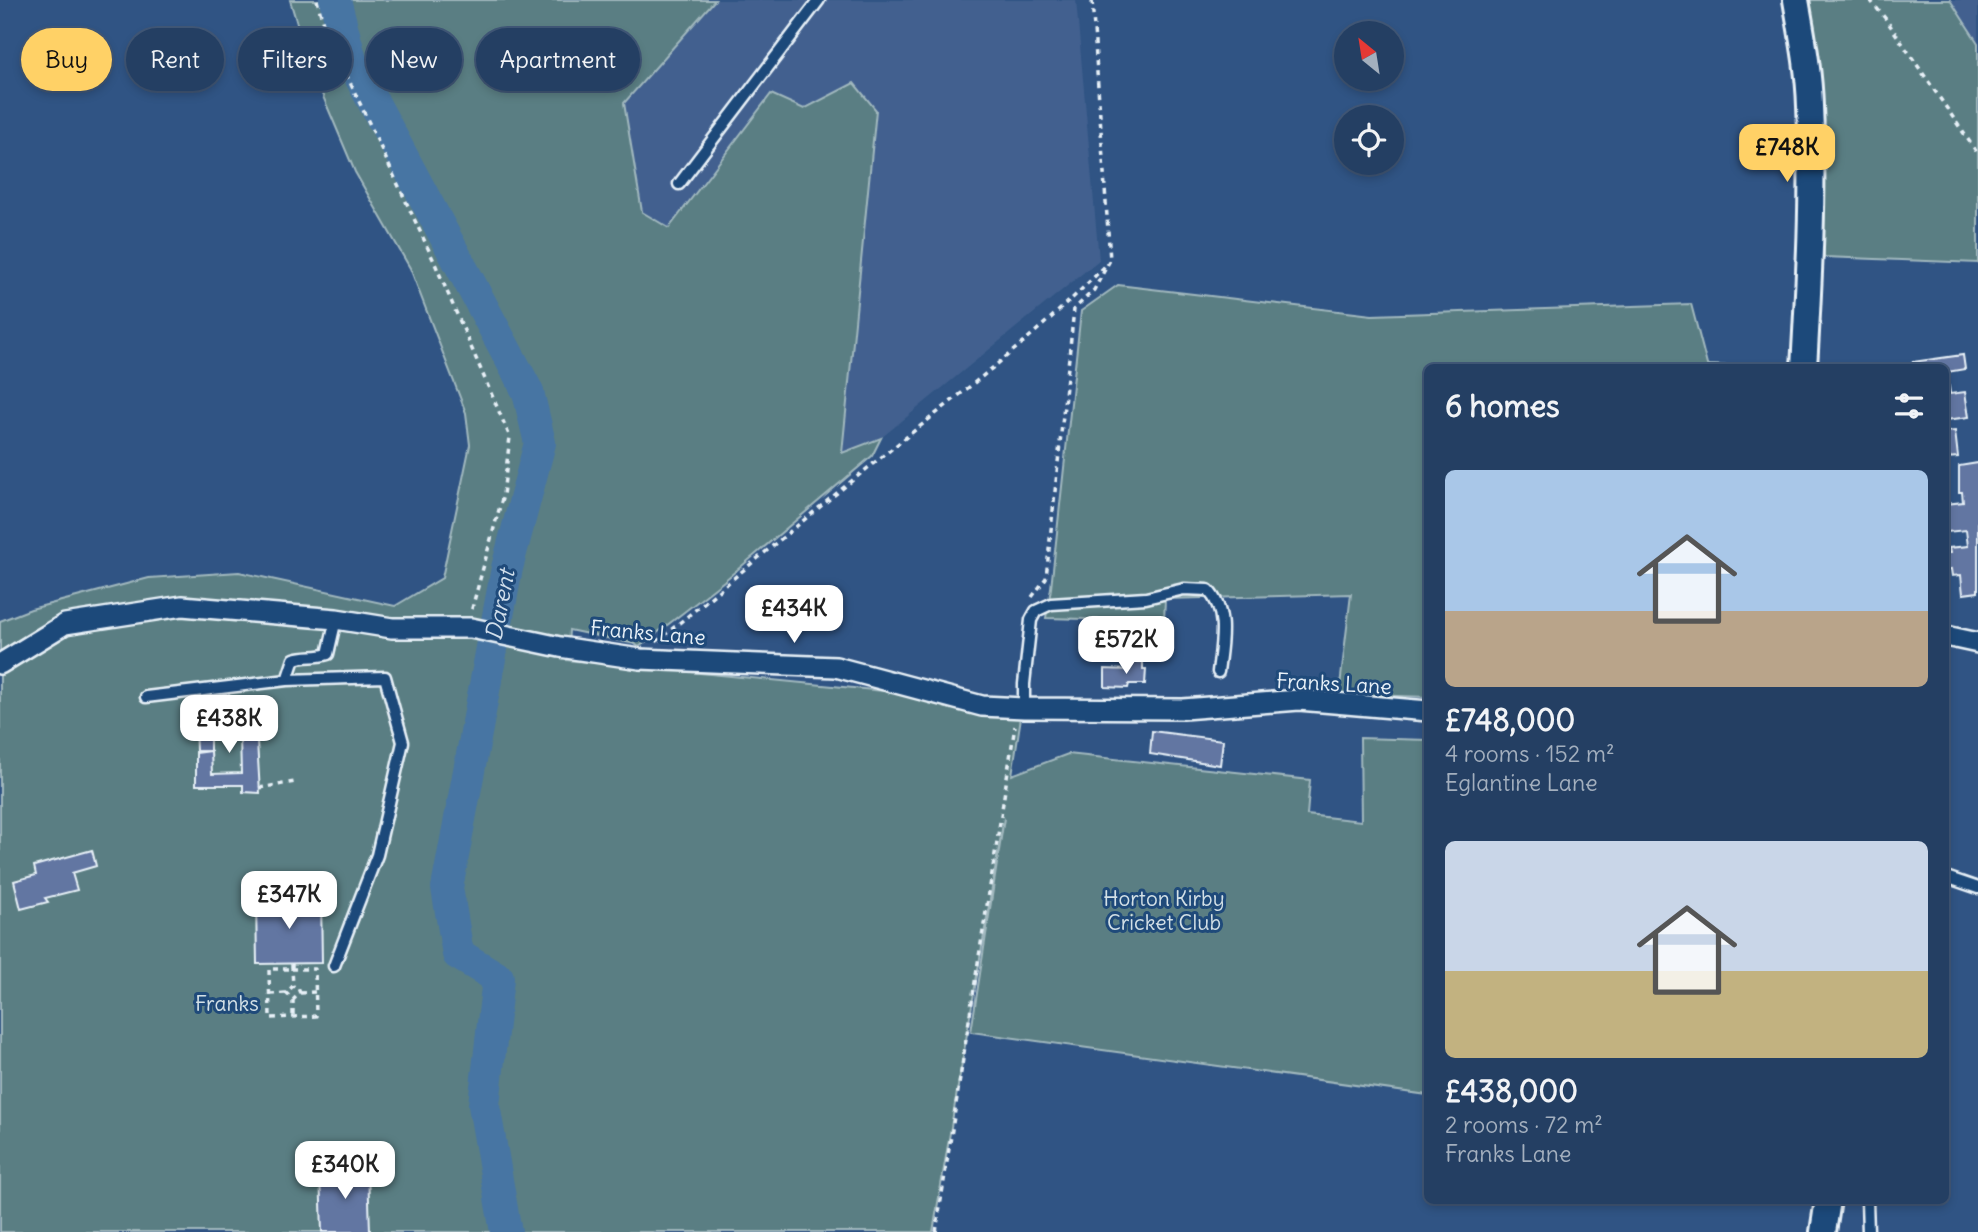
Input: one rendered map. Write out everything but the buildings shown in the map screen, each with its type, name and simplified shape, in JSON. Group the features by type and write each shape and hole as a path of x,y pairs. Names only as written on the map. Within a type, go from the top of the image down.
{"street":[{"path":"1796,0 1810,105 1809,267 1804,364"},
{"name":"Franks Lane","path":"0,664 65,624 182,606 336,620 392,628 471,628 560,647 640,659 836,667 982,706 1183,709 1299,700 1424,711"},
{"path":"1949,637 1978,643"},
{"path":"1823,1232 1827,1204"}],"lane":[{"path":"679,184 819,0"},
{"path":"1021,708 1031,620 1036,611 1051,604 1146,598 1184,589 1208,590 1218,600 1221,615 1218,672"},
{"path":"287,680 294,659 328,654 336,620"},
{"path":"146,697 287,680 385,677 403,742 377,855 334,966"},
{"path":"1949,878 1978,888"},
{"path":"1867,1204 1868,1232"}],"path":[{"path":"317,0 324,27 427,246 510,437 503,495 470,615 471,628"},
{"path":"1030,599 1046,578 1074,309 1094,290 1110,260 1092,0"},
{"path":"1870,0 1978,154"},
{"path":"640,659 646,650 878,460 972,387 1083,288 1110,260"},
{"path":"936,1232 1021,708"},
{"path":"259,788 295,782"},
{"path":"270,994 286,993 293,986 292,966"},
{"path":"292,966 315,969 316,992 316,1016 270,1018 269,969 292,966"},
{"path":"293,986 298,988 300,993"},
{"path":"293,1017 293,1000 300,993 316,992"},
{"path":"286,993 293,1000"}],"shaded area":[{"path":"715,0 1076,0 1099,260 881,438 841,454 876,110 854,83 804,109 771,94 669,228 642,213 623,103 634,91 640,91 640,84"},
{"path":"1950,0 1978,0 1978,43 1977,43"}],"green space":[{"path":"290,0 715,0 640,85 640,28 476,28 476,91 635,91 624,103 642,212 669,228 771,94 804,109 854,83 876,110 842,453 881,438 872,456 724,581 639,647 569,630 567,660 894,692 1021,717 1012,775 1068,754 1310,780 1307,815 1361,821 1360,738 1424,740 1424,1094 971,1032 1004,818 933,1232 515,1232 495,1130 500,1232 0,1232 0,621 31,609 149,578 239,572 395,606 442,578 470,445 466,413 410,268 355,172 321,91 352,91 352,28 298,28","holes":["473,680 443,879 457,765"]},
{"path":"1808,0 1950,0 1978,43 1978,263 1824,257 1817,59"},
{"path":"1118,285 1372,315 1691,304 1707,364 1424,364 1424,697 1339,694 1351,594 1165,599 1164,621 1046,618 1081,311"}],"waterway":[{"name":"Darent","path":"335,0 351,60 528,392 540,443 507,568 447,888 458,954 498,978 484,1105 506,1232"}],"park label":[{"name":"Horton Kirby Cricket Club","path":"1164,911"},
{"name":"Franks","path":"227,1004"}]}
